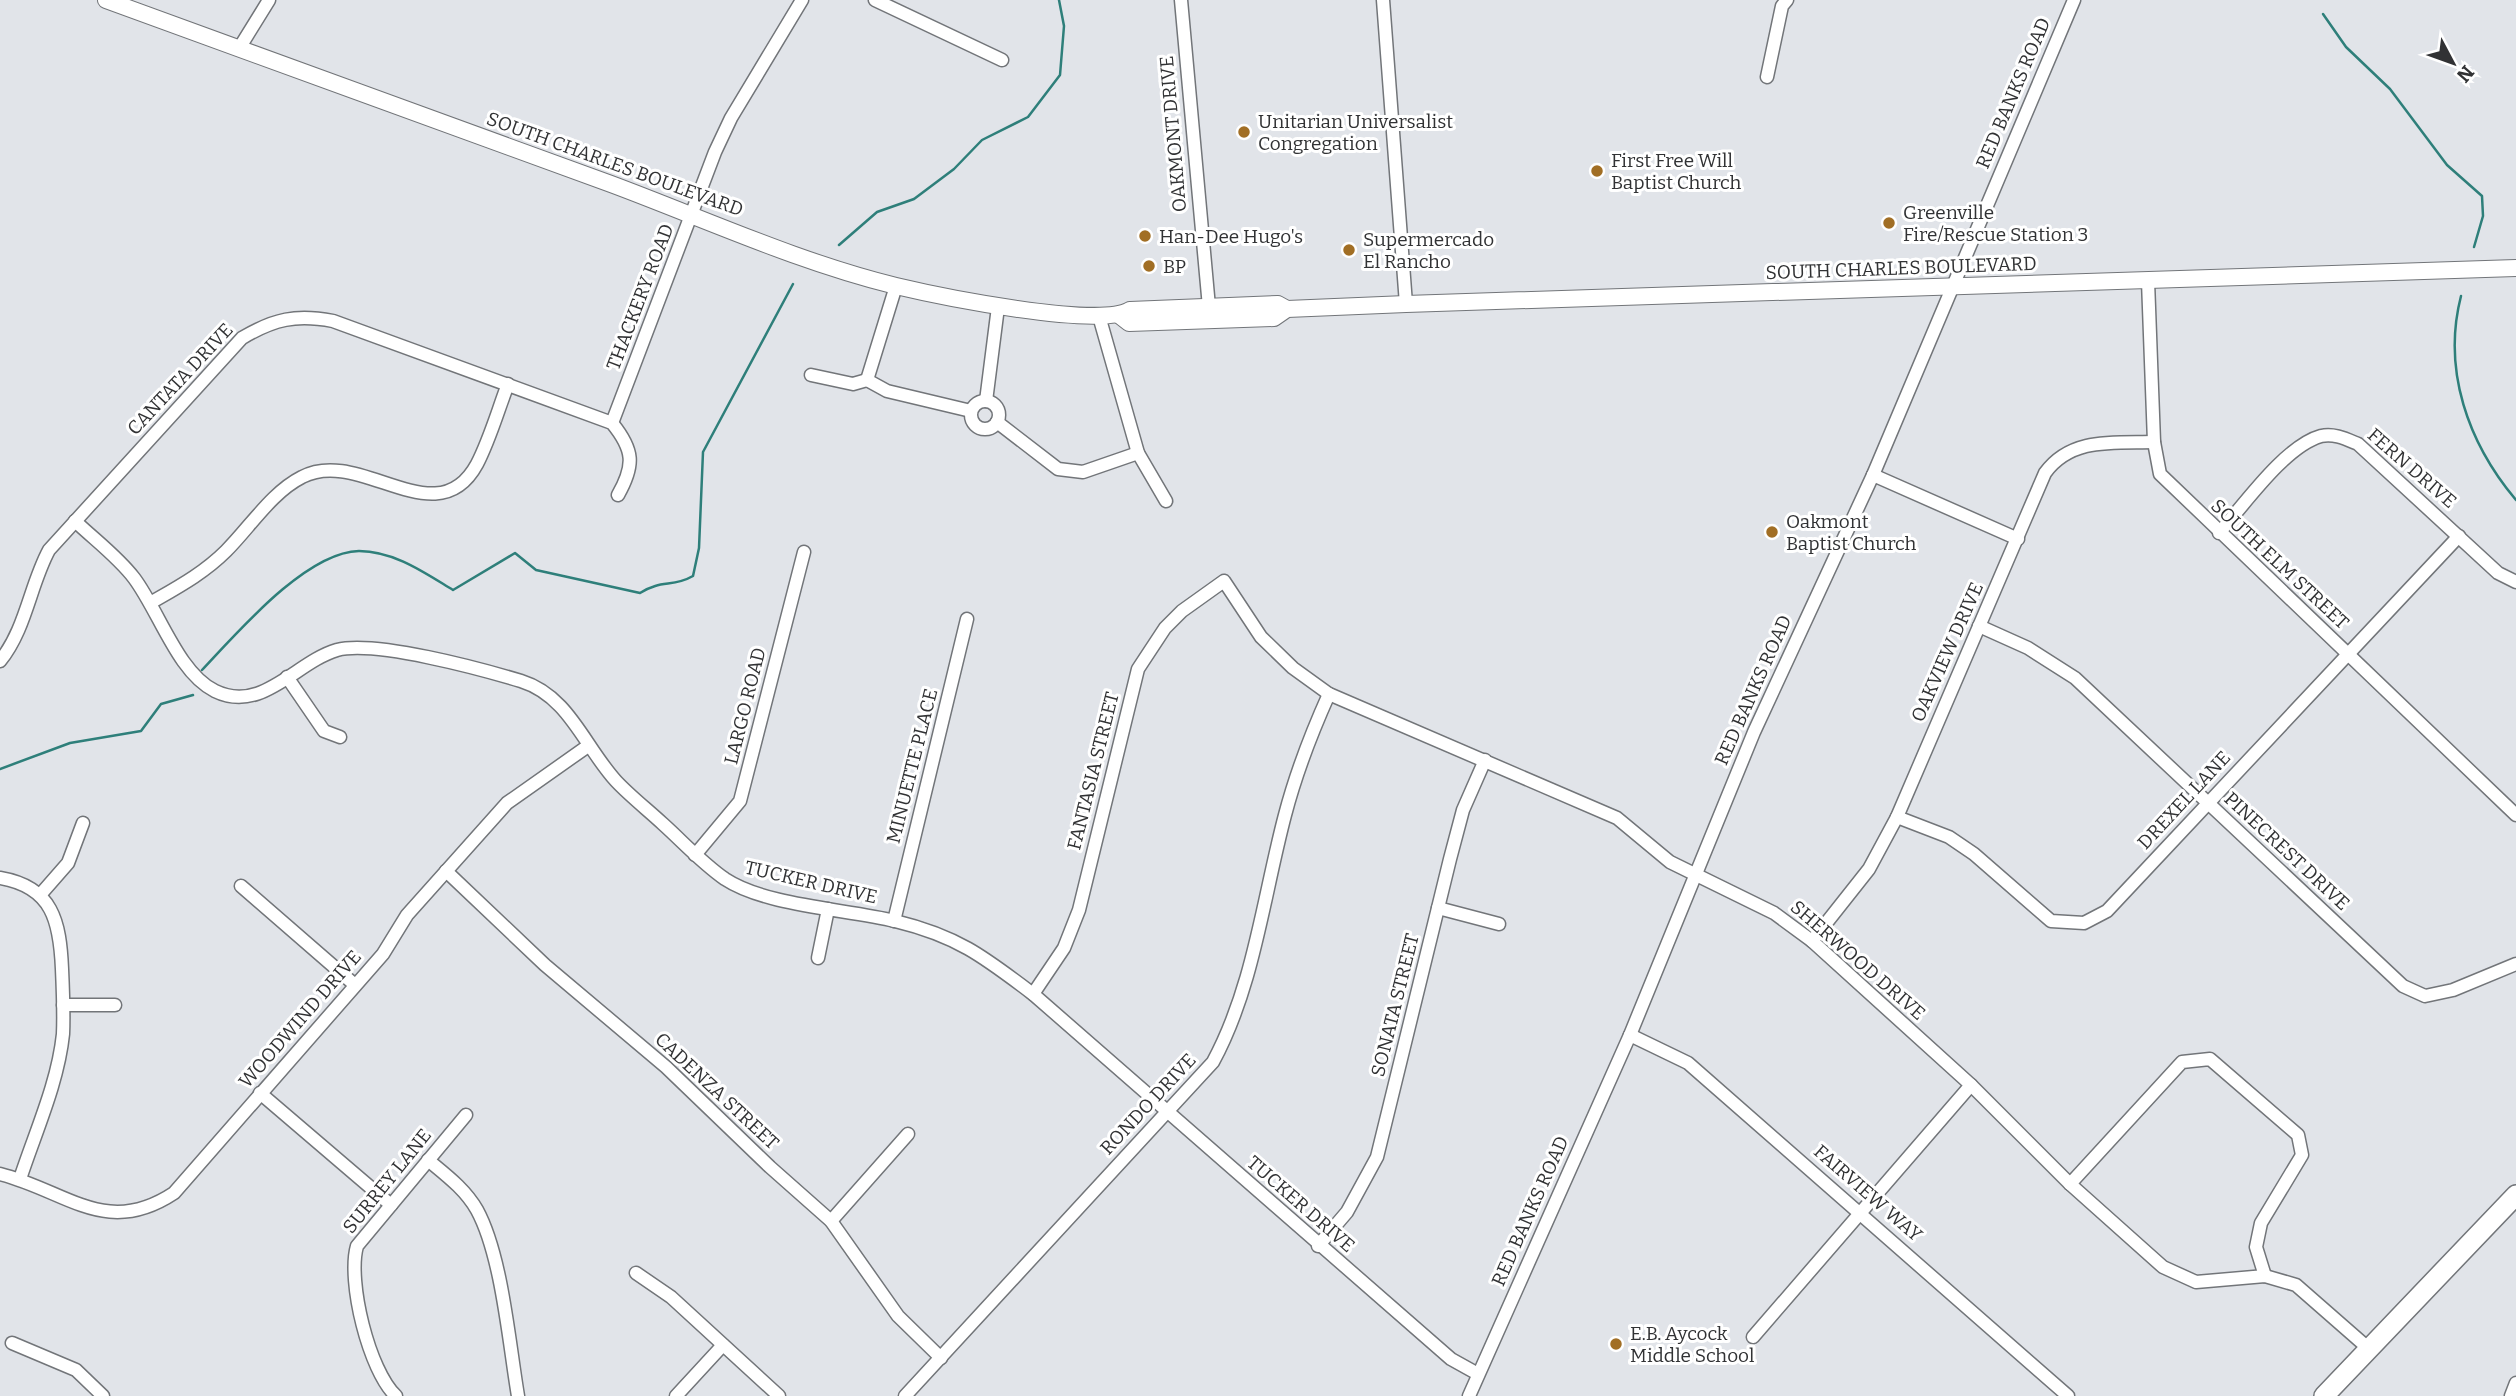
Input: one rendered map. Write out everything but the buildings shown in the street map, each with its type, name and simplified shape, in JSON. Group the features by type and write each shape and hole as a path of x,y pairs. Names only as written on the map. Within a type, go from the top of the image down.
{"highway":[{"path":"2324,1396 2516,1195"}],"main road":[{"name":"SOUTH CHARLES BOULEVARD","path":"106,0 693,214 811,261 895,286 998,307 1120,316 1130,310 1209,307 1951,288 2516,268"},
{"path":"1136,323 1145,316 1197,314 1206,312 1209,307"},
{"name":"SOUTH CHARLES BOULEVARD","path":"1120,316 1129,323 1230,321 1274,318 1279,307"}],"street":[{"path":"240,47 269,0"},
{"name":"THACKERY ROAD","path":"612,423 731,118 802,0"},
{"path":"875,0 1002,60"},
{"name":"OAKMONT DRIVE","path":"1181,0 1209,307"},
{"path":"1383,0 1406,304"},
{"path":"1767,78 1782,6 1787,0"},
{"name":"RED BANKS ROAD","path":"1469,1396 1630,1035 1754,732 1873,475 2074,0"},
{"name":"SOUTH ELM STREET","path":"2148,281 2154,442 2156,463 2166,483 2516,815"},
{"path":"867,380 895,286"},
{"path":"986,401 998,307"},
{"name":"CANTATA DRIVE","path":"0,660 14,639 39,569 49,550 242,338 275,320 307,316 333,321 612,423"},
{"path":"1099,316 1138,453 1166,500"},
{"path":"811,375 853,384 867,380 887,391 971,411"},
{"path":"152,602 215,561 285,488 303,476 333,468 347,470 419,494 453,486 465,479 476,465 508,384"},
{"path":"986,401 997,408 997,422 990,428 977,427 971,420 971,411 977,403 986,401"},
{"path":"997,422 1058,469 1083,472 1138,453"},
{"path":"612,423 628,448 631,463 628,477 618,495"},
{"name":"FERN DRIVE","path":"2218,533 2287,457 2322,436 2340,436 2358,444 2498,573 2516,582"},
{"name":"OAKVIEW DRIVE","path":"1812,941 1869,869 1897,817 2045,472 2068,450 2098,443 2154,442"},
{"path":"1873,475 2018,539"},
{"name":"TUCKER DRIVE","path":"75,521 122,565 152,602 184,662 211,689 244,697 269,690 314,660 337,650 360,647 390,650 523,682 542,691 562,707 614,779 695,855 731,883 828,909 894,921 950,937 974,949 1033,994 1318,1246 1451,1359 1478,1374"},
{"name":"DREXEL LANE","path":"1897,817 1949,837 1974,854 2051,921 2084,923 2107,911 2459,536"},
{"name":"LARGO ROAD","path":"695,855 740,801 804,552"},
{"name":"SHERWOOD DRIVE","path":"1224,581 1261,637 1293,668 1328,694 1617,818 1670,862 1693,876 1774,913 1812,941 1971,1085 2070,1184 2163,1267 2196,1282 2265,1276 2296,1285 2368,1348"},
{"name":"FANTASIA STREET","path":"1033,994 1064,948 1079,910 1138,669 1166,628 1182,611 1224,581"},
{"name":"MINUETTE PLACE","path":"894,921 967,619"},
{"name":"PINECREST DRIVE","path":"1979,626 2028,648 2075,678 2403,986 2425,996 2453,990 2516,964"},
{"path":"287,677 324,731 340,737"},
{"name":"RONDO DRIVE","path":"905,1396 1213,1062 1230,1029 1243,993 1294,782 1328,694"},
{"name":"WOODWIND DRIVE","path":"0,1174 112,1214 137,1212 174,1193 383,954 407,915 507,803 588,746"},
{"name":"SONATA STREET","path":"1318,1246 1347,1212 1377,1157 1464,810 1485,760"},
{"path":"40,895 68,863 83,823"},
{"name":"CADENZA STREET","path":"446,871 545,965 666,1068 770,1167 831,1220 898,1316 941,1358"},
{"path":"0,878 14,880 40,895 61,934 63,1005 57,1066 20,1179"},
{"path":"241,886 355,985"},
{"path":"1438,908 1499,925"},
{"path":"818,958 828,909"},
{"path":"63,1005 115,1004"},
{"name":"FAIRVIEW WAY","path":"1630,1035 1688,1063 2068,1396"},
{"path":"2070,1184 2182,1062 2210,1059 2298,1135 2302,1155 2261,1223 2256,1247 2265,1276"},
{"path":"1753,1337 1971,1085"},
{"path":"260,1093 391,1205"},
{"name":"SURREY LANE","path":"396,1396 381,1374 366,1334 354,1277 357,1246 466,1115"},
{"path":"831,1220 908,1134"},
{"path":"428,1160 463,1191 477,1211 487,1237 518,1396"},
{"path":"636,1273 671,1297 779,1396"},
{"path":"12,1343 76,1370 103,1396"},
{"path":"676,1396 723,1345"},
{"path":"2511,1396 2516,1383"}],"waterway":[{"path":"839,245 877,212 914,199 954,169 982,140 1028,117 1060,75 1064,26 1059,0"},
{"path":"2323,14 2346,47 2390,89 2447,165 2482,196 2483,216 2474,247"},
{"path":"202,670 253,616 295,579 338,555 359,551 385,555 409,564 453,590 515,553 536,570 640,593 693,576 699,548 703,452 793,284"},
{"path":"2461,296 2455,351 2463,404 2484,454 2516,500"},
{"path":"0,769 70,743 141,731 161,704 193,695"}],"place":[{"name":"Unitarian Universalist Congregation","path":"1244,132"},
{"name":"First Free Will Baptist Church","path":"1597,171"},
{"name":"Greenville Fire/Rescue Station 3","path":"1889,223"},
{"name":"Han-Dee Hugo's","path":"1145,236"},
{"name":"Supermercado El Rancho","path":"1349,250"},
{"name":"BP","path":"1149,266"},
{"name":"Oakmont Baptist Church","path":"1772,532"},
{"name":"E.B. Aycock Middle School","path":"1616,1344"}]}
